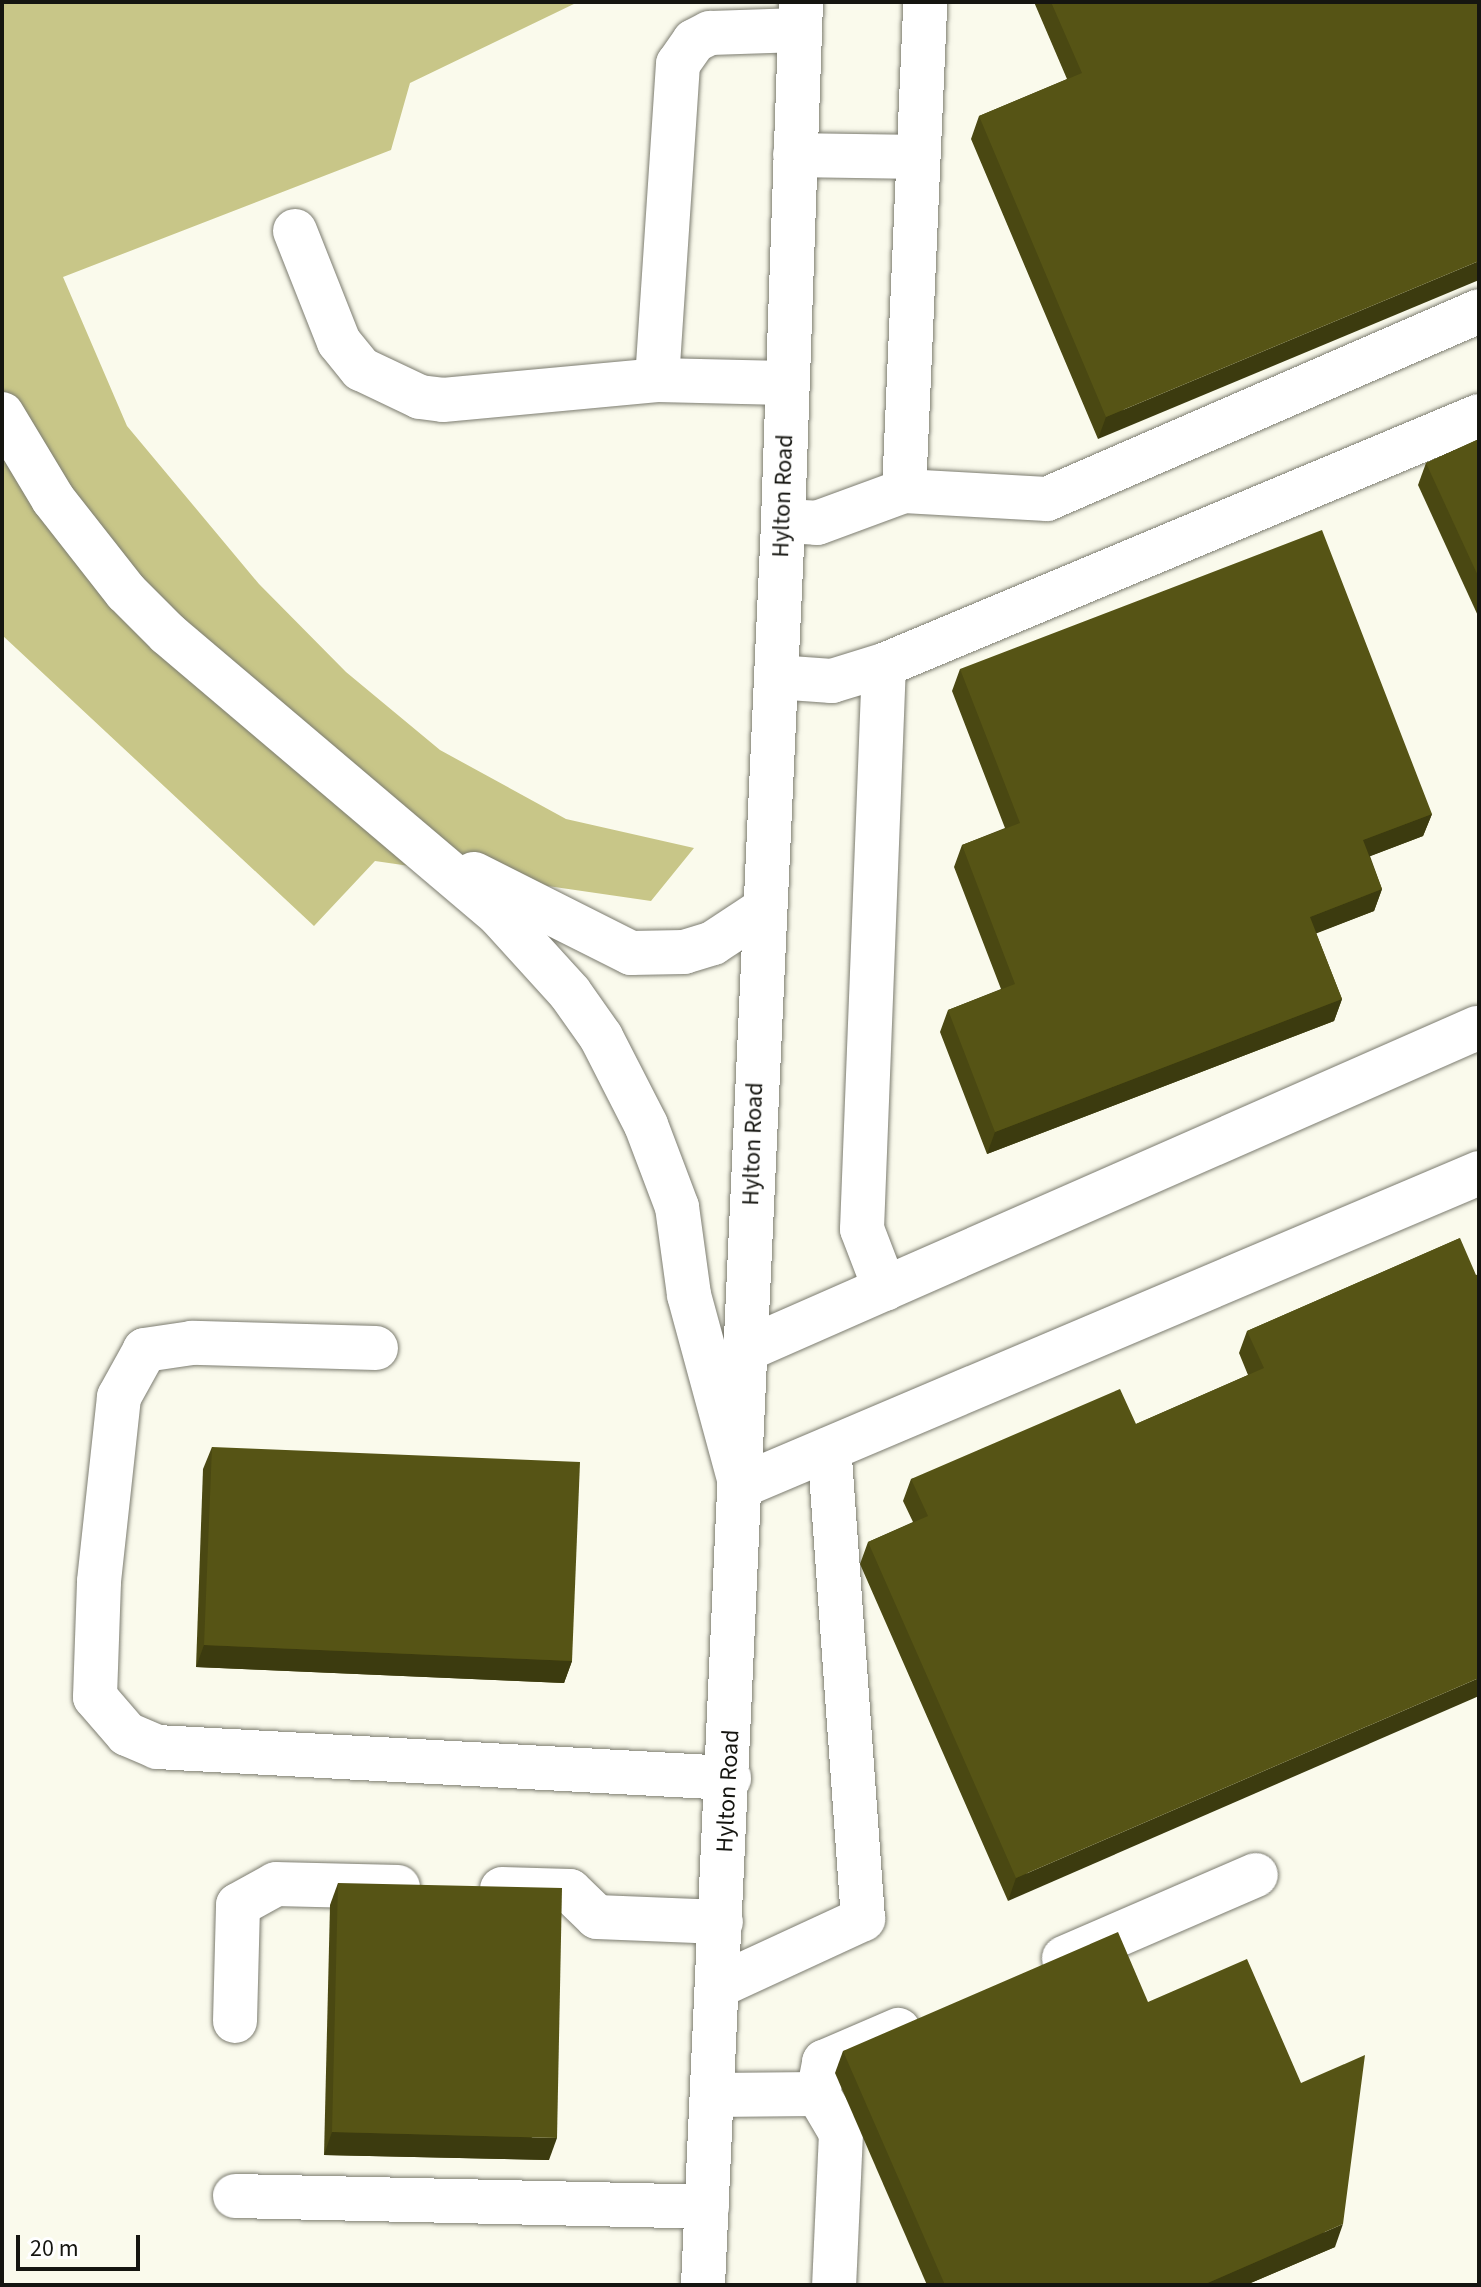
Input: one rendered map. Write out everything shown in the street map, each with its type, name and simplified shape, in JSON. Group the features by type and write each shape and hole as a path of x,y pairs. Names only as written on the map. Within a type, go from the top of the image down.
{"main road":[{"path":"904,491 925,2"},
{"path":"657,380 678,64 694,41 710,33 801,16"},
{"name":"Hylton Road","path":"703,2285 729,1778 763,910 783,521 785,383 801,16"},
{"path":"795,155 917,157"},
{"path":"295,231 339,342 361,369 420,397 443,400 657,380 785,383"},
{"path":"783,521 817,523 904,491 1047,499 1479,311"},
{"path":"2,414 53,499 126,592 179,644 432,855 500,916 570,993 626,1080 677,1207 689,1295 741,1486 1479,1173"},
{"path":"776,677 832,681 884,665 1479,416"},
{"path":"884,665 862,1229 885,1289"},
{"path":"432,855 631,953 684,952 713,943 763,910"},
{"path":"745,1350 1477,1028"},
{"path":"376,1348 192,1343 145,1350 119,1397 99,1582 95,1697 127,1734 157,1747 729,1778"},
{"path":"718,1986 863,1919 829,1449"},
{"path":"1026,1975 1256,1875"},
{"path":"235,2021 238,1905 276,1884 570,1891 597,1917 721,1922"},
{"path":"834,2285 841,2133 818,2094 824,2062 939,2012"},
{"path":"712,2095 818,2094"},
{"path":"235,2196 707,2207"}],"shaded area":[{"path":"2,2 578,2 410,83 391,150 63,277 127,426 259,584 346,672 440,750 566,819 694,848 651,901 375,861 314,926 2,635"}],"building":[{"path":"1051,2 1479,2 1479,261 1106,417 979,116 1082,73"},
{"path":"1479,439 1479,578 1426,463"},
{"path":"1322,530 1432,814 1363,840 1382,889 1310,917 1342,999 995,1132 948,1010 1015,984 962,845 1020,823 960,669"},
{"path":"1460,1238 1476,1275 1479,1274 1479,1678 1016,1878 868,1542 928,1516 911,1479 1120,1389 1136,1424 1264,1368 1247,1331"},
{"path":"212,1447 580,1462 572,1661 204,1645"},
{"path":"338,1883 562,1888 557,2138 332,2132"},
{"path":"1118,1932 1148,2002 1247,1959 1301,2083 1365,2055 1343,2224 1203,2285 945,2285 843,2051"}]}
